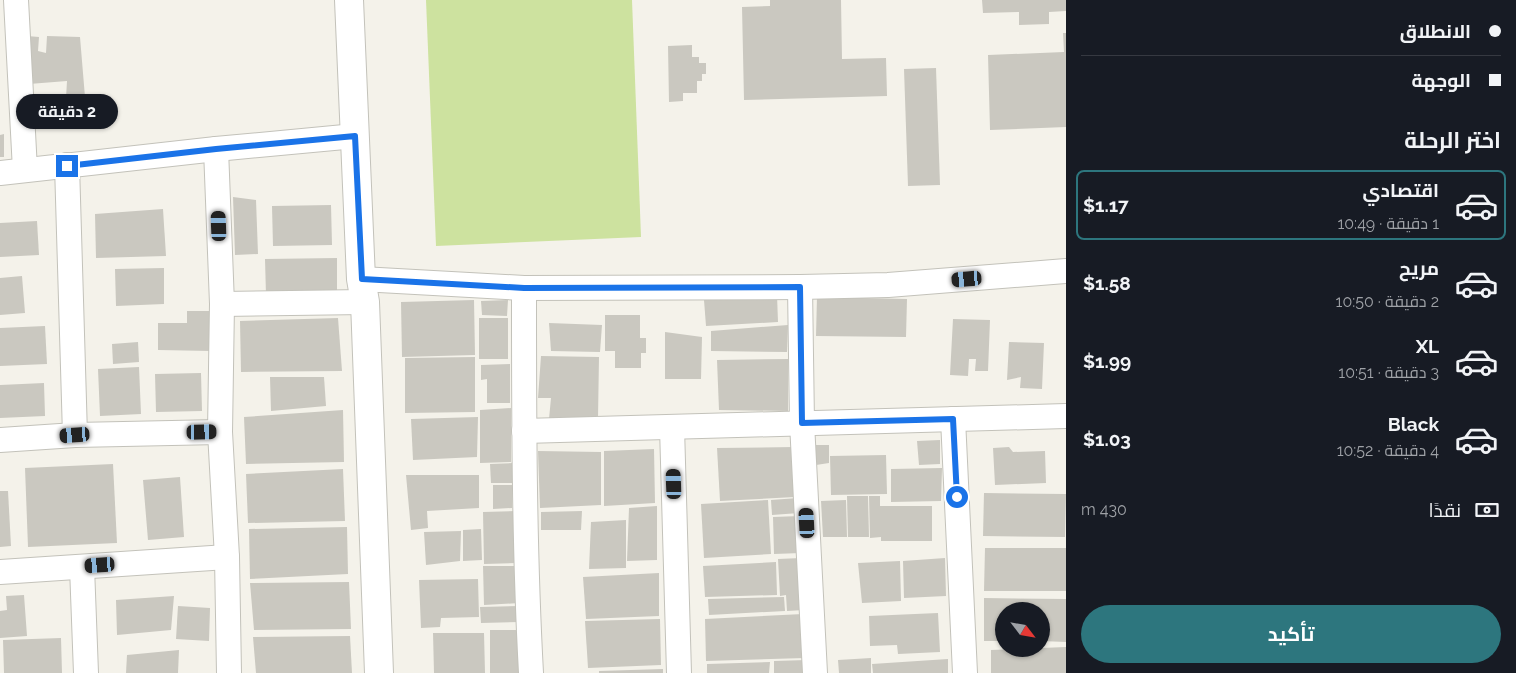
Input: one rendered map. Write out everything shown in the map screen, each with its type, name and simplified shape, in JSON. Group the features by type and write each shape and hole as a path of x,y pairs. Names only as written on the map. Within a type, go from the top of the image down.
{"street":[{"path":"16,0 9,32 24,170"},
{"path":"349,0 379,673"},
{"path":"0,173 355,136"},
{"path":"216,149 222,304 220,432 227,557 229,673"},
{"path":"67,166 75,435"},
{"path":"222,304 363,291 888,285 1066,271"},
{"path":"800,287 802,423 815,673"},
{"path":"524,288 527,602 531,673"},
{"path":"524,431 1066,416"},
{"path":"953,419 965,673"},
{"path":"672,427 679,673"},
{"path":"0,440 75,435 220,432"},
{"path":"0,572 227,557"},
{"path":"82,566 86,673"}],"green space":[{"path":"426,0 632,0 641,237 436,246"}],"building":[{"path":"770,0 841,0 842,59 886,58 887,96 744,100 742,7 770,6"},
{"path":"982,0 1066,0 1066,11 1049,12 1049,24 1019,25 1019,12 983,13"},
{"path":"1063,33 1066,33 1066,127 990,130 988,55 1064,52"},
{"path":"27,36 39,37 38,51 46,53 47,36 80,37 85,97 66,98 67,81 29,84"},
{"path":"692,45 692,57 699,57 699,63 706,63 706,74 702,74 702,81 697,81 697,93 683,93 683,101 669,102 668,46"},
{"path":"936,68 940,185 908,186 904,69"},
{"path":"4,134 4,157 0,157 0,135"},
{"path":"233,197 256,200 258,254 235,255"},
{"path":"331,205 332,245 273,246 272,206"},
{"path":"163,209 166,256 96,258 95,214"},
{"path":"37,221 39,255 0,257 0,223"},
{"path":"337,258 337,294 266,295 265,259"},
{"path":"164,268 164,304 116,306 115,269"},
{"path":"22,276 25,313 0,315 0,278"},
{"path":"777,295 778,322 706,326 704,300"},
{"path":"817,297 907,299 906,337 816,336"},
{"path":"474,300 475,355 402,357 401,302"},
{"path":"508,300 507,316 482,315 481,301"},
{"path":"187,311 212,311 211,351 158,350 158,323 187,323"},
{"path":"605,315 640,315 640,338 646,338 646,353 641,353 641,368 615,368 615,351 605,351"},
{"path":"338,318 342,371 241,372 240,321"},
{"path":"479,318 508,318 508,359 479,359"},
{"path":"953,319 990,320 988,371 975,371 976,359 969,359 968,376 950,375"},
{"path":"549,323 602,325 600,352 551,351"},
{"path":"788,325 787,352 711,351 711,331"},
{"path":"45,326 47,364 0,366 0,328"},
{"path":"665,332 702,337 701,379 665,379"},
{"path":"138,342 139,362 113,364 112,344"},
{"path":"1009,342 1044,343 1042,389 1020,388 1021,377 1007,380"},
{"path":"541,356 599,357 598,418 549,419 551,398 538,398"},
{"path":"475,357 475,412 405,413 405,358"},
{"path":"788,359 788,411 719,410 717,360"},
{"path":"510,364 510,403 487,403 487,379 481,380 481,365"},
{"path":"139,367 141,414 100,416 98,369"},
{"path":"201,373 202,411 156,412 155,374"},
{"path":"270,377 324,377 326,406 271,411"},
{"path":"44,383 45,416 0,418 0,385"},
{"path":"511,408 511,462 480,463 480,410"},
{"path":"343,410 344,462 246,464 244,417"},
{"path":"478,417 477,457 413,460 411,419"},
{"path":"940,440 940,464 919,465 917,441"},
{"path":"815,445 829,445 829,463 816,465"},
{"path":"794,447 795,497 720,501 717,448"},
{"path":"1009,447 1013,452 1045,451 1046,483 995,485 993,448"},
{"path":"654,449 655,503 604,506 604,451"},
{"path":"538,451 601,452 601,505 540,508"},
{"path":"886,455 887,494 831,495 830,456"},
{"path":"513,463 513,483 491,483 490,464"},
{"path":"113,464 117,543 28,547 25,468"},
{"path":"942,468 941,501 891,502 891,469"},
{"path":"343,469 345,521 248,523 246,474"},
{"path":"406,475 479,475 479,508 427,511 428,528 411,530"},
{"path":"180,477 184,537 148,540 143,480"},
{"path":"493,485 512,485 512,508 493,509"},
{"path":"0,491 8,491 11,546 0,547"},
{"path":"984,493 1066,494 1065,537 983,536"},
{"path":"847,496 868,496 869,537 848,537"},
{"path":"869,496 880,496 880,506 932,506 932,541 881,541 881,537 870,538"},
{"path":"798,498 799,513 772,515 771,500"},
{"path":"768,500 771,554 704,558 701,504"},
{"path":"846,500 847,537 823,537 821,501"},
{"path":"657,506 657,560 627,561 629,508"},
{"path":"516,511 517,563 484,564 483,512"},
{"path":"582,511 581,530 541,530 541,512"},
{"path":"800,516 801,553 774,554 773,517"},
{"path":"626,520 626,568 589,569 591,522"},
{"path":"347,527 348,574 250,579 249,529"},
{"path":"481,529 482,560 463,561 463,530"},
{"path":"461,531 460,561 426,565 424,532"},
{"path":"985,548 1066,548 1066,591 984,591"},
{"path":"801,558 804,610 787,611 786,595 780,596 778,559"},
{"path":"945,558 946,596 904,598 903,561"},
{"path":"900,561 901,601 862,603 858,563"},
{"path":"776,562 777,595 705,597 703,566"},
{"path":"483,566 519,566 519,603 484,605"},
{"path":"659,573 659,616 586,619 583,577"},
{"path":"478,579 479,617 441,618 440,627 421,628 419,580"},
{"path":"349,582 351,629 254,630 250,583"},
{"path":"24,595 27,636 0,638 0,611 7,610 6,596"},
{"path":"174,596 171,630 117,635 116,600"},
{"path":"784,597 785,611 709,615 708,599"},
{"path":"984,598 1066,599 1066,642 1050,641 1050,602 995,602 995,641 984,641"},
{"path":"178,606 210,608 209,641 176,639"},
{"path":"520,606 520,622 481,623 480,607"},
{"path":"938,613 940,652 898,654 897,645 870,646 869,616"},
{"path":"803,614 805,658 706,661 705,619"},
{"path":"660,619 661,665 588,668 585,621"},
{"path":"490,630 521,630 523,673 490,673"},
{"path":"433,633 484,633 485,673 434,673"},
{"path":"350,636 352,673 256,673 253,637"},
{"path":"61,638 62,673 4,673 3,640"},
{"path":"1066,647 1066,673 991,673 991,650 995,650 995,658 1050,658 1050,648"},
{"path":"179,650 178,673 126,673 127,655"},
{"path":"871,658 871,673 839,673 838,660"},
{"path":"948,659 948,673 873,673 872,664"},
{"path":"807,660 807,673 774,673 774,661"},
{"path":"770,662 769,673 707,673 707,664"},
{"path":"663,669 663,673 599,673 599,671"}],"route":[{"path":"67,166 355,136 362,279 524,288 800,287 802,423 953,419 957,497"}]}
